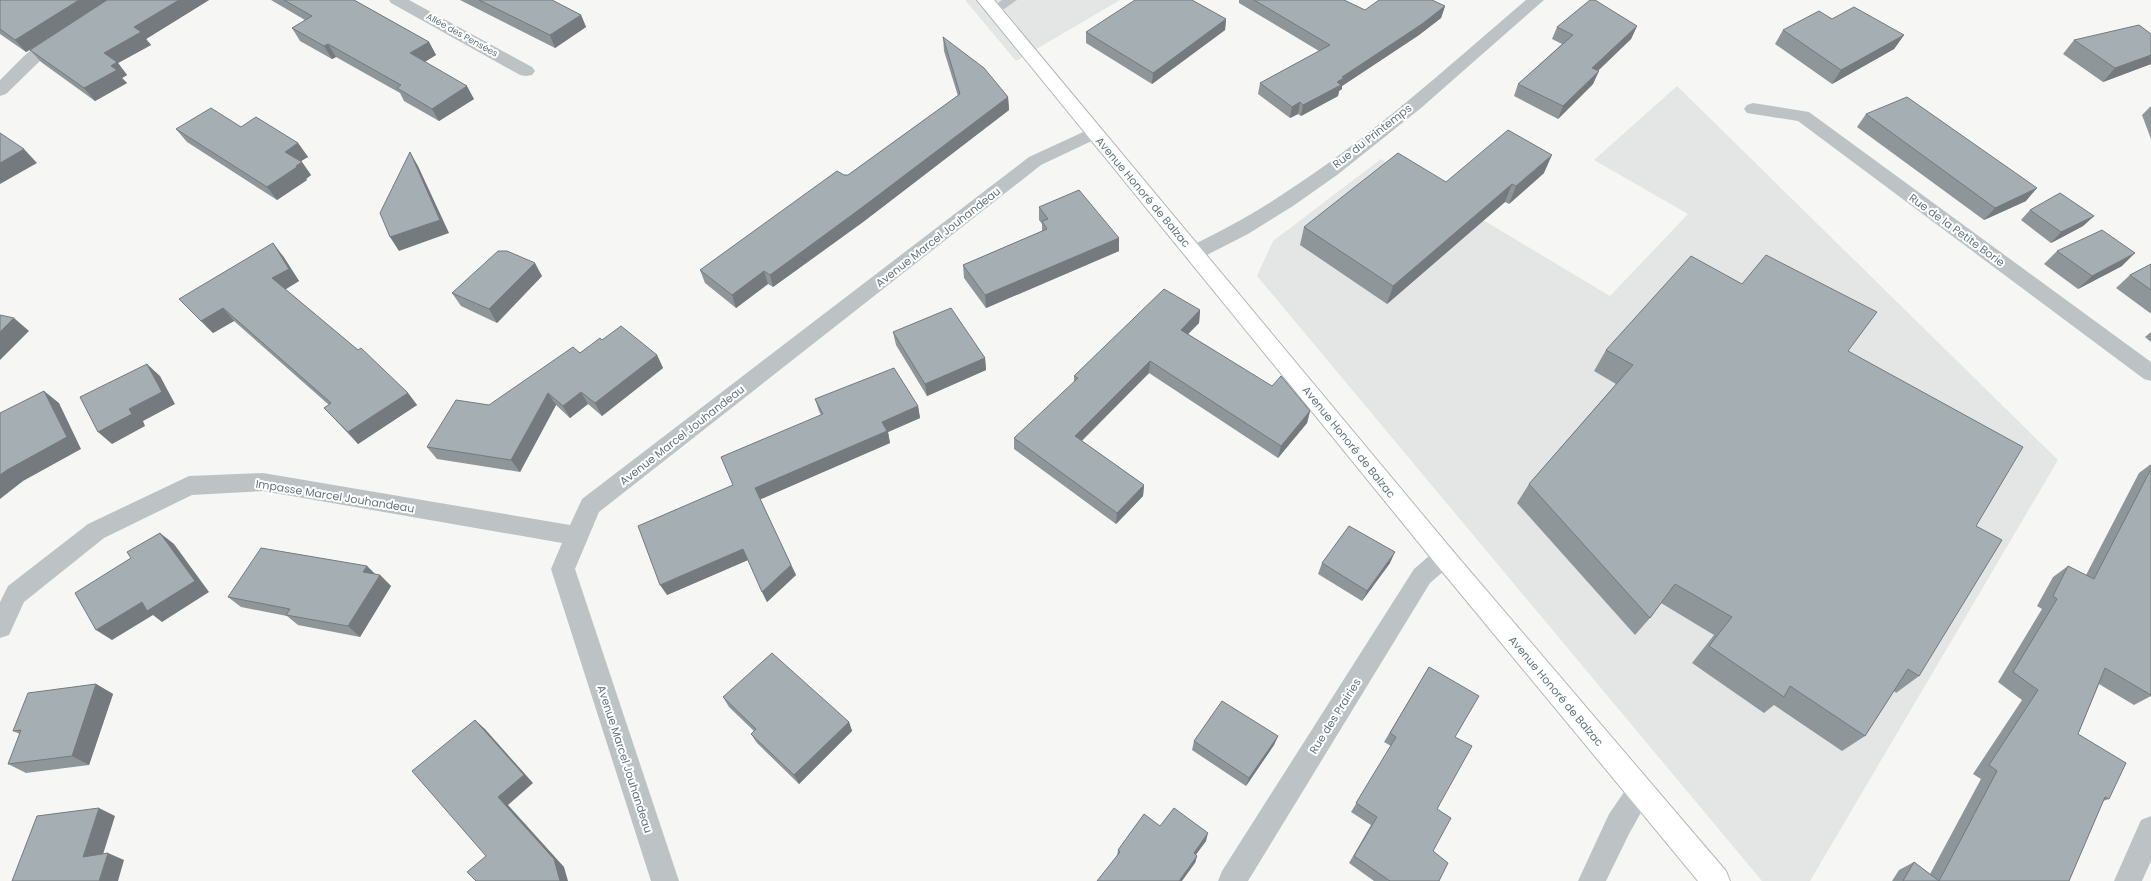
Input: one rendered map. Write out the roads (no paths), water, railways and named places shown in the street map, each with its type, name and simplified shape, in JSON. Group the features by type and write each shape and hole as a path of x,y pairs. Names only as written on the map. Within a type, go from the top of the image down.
{"main road":[{"name":"Avenue Honoré de Balzac","path":"989,5 1444,557 1716,881"}],"street":[{"name":"Allée des Pensées","path":"397,0 526,71"},
{"name":"Rue du Printemps","path":"1194,252 1220,240 1273,210 1364,145 1536,0"},
{"path":"0,90 38,53 71,33"},
{"name":"Rue de la Petite Borie","path":"1753,109 1804,116 2151,373"},
{"name":"Avenue Marcel Jouhandeau","path":"665,881 562,568 578,536 590,506 1035,162 1094,133"},
{"name":"Impasse Marcel Jouhandeau","path":"0,627 16,594 96,531 189,486 263,482 578,536"},
{"name":"Rue des Prairies","path":"1232,881 1422,576 1444,557"},
{"path":"1592,881 1619,824 1640,791"},
{"path":"2128,881 2151,830"}],"lane":[{"path":"989,5 1011,0"}]}
